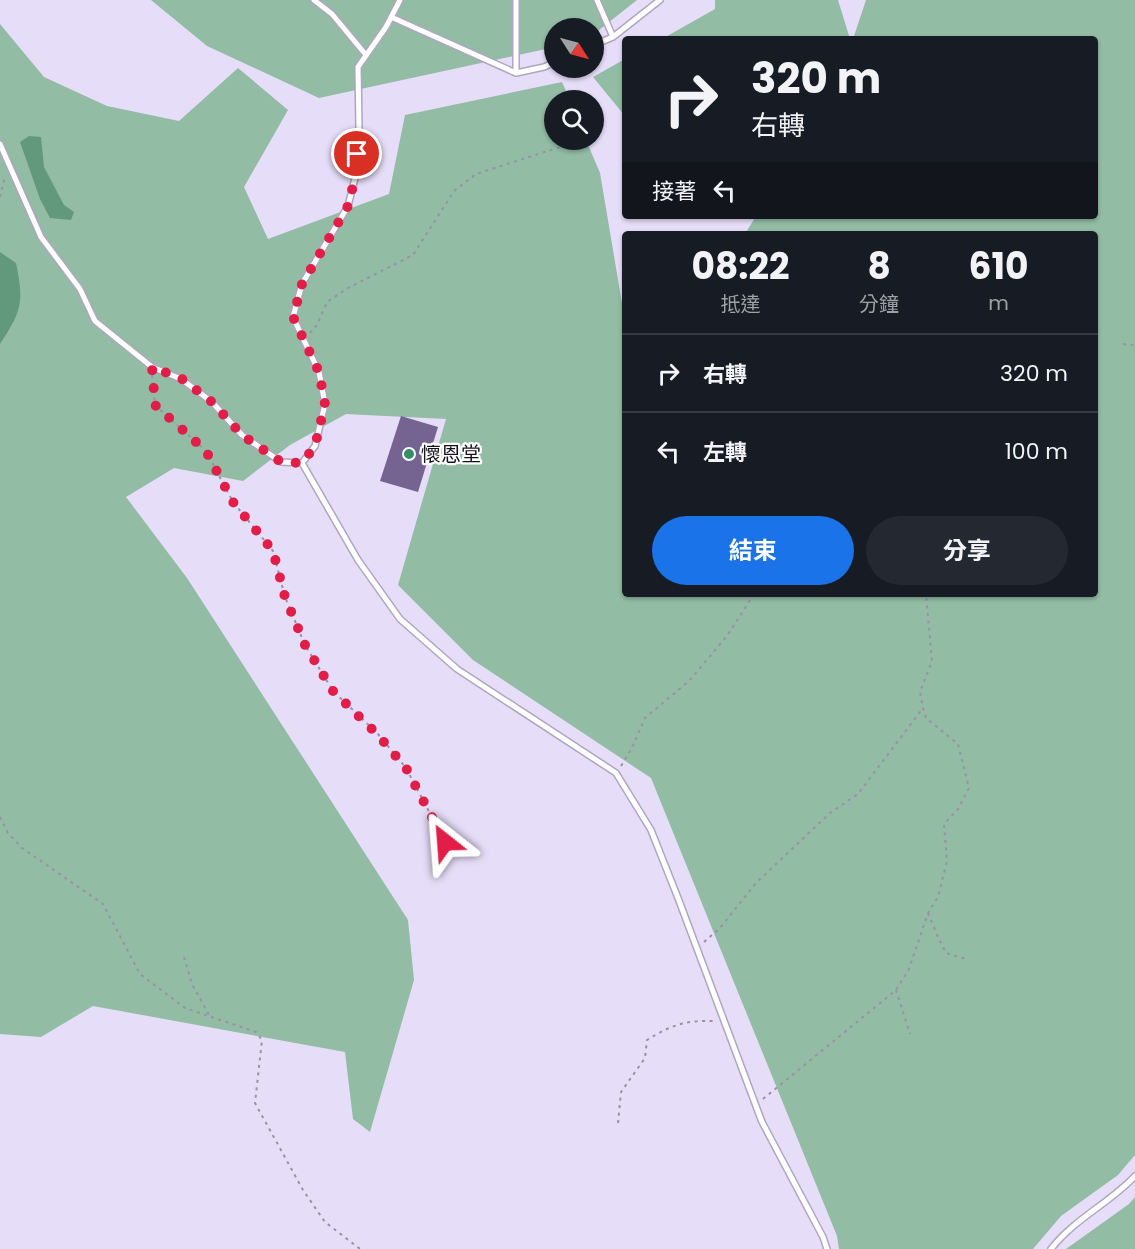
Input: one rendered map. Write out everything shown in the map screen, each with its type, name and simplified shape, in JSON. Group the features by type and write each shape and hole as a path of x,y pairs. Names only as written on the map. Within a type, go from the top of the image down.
{"lane":[{"path":"314,0 332,14 366,55"},
{"path":"302,463 315,446 325,404 319,372 293,317 302,284 348,206 355,178 359,130 358,67 400,0"},
{"path":"516,0 516,73"},
{"path":"597,0 613,37"},
{"path":"604,41 613,37 660,0"},
{"path":"391,17 516,73 544,67"},
{"path":"0,144 42,237 80,289 95,321 152,367 182,379 212,402 242,435 281,462 302,463"},
{"path":"302,463 358,560 400,619 457,669 616,773 651,830 762,1122 823,1237 827,1249"},
{"path":"1051,1249 1059,1238 1083,1216 1135,1176"}],"path":[{"path":"304,339 317,325 327,302 348,288 413,255 454,191 476,174 551,150"},
{"path":"0,197 8,161"},
{"path":"1124,344 1135,345"},
{"path":"152,367 155,405 206,451 233,502 273,551 285,597 305,645 333,691 378,735 406,768 445,842"},
{"path":"616,773 632,748 645,718 689,681 727,636 752,597"},
{"path":"756,1104 896,990 909,969 928,913 938,897 947,861 944,824 958,809 969,788 958,744 926,718 923,708 920,692 932,661 926,597"},
{"path":"697,948 720,928 756,883 830,813 858,794 923,708"},
{"path":"0,817 8,833 22,848 103,904 140,974 185,1008 256,1032 262,1040 255,1103 303,1190 324,1222 360,1249"},
{"path":"928,913 946,953 966,959"},
{"path":"184,957 192,984 210,1016"},
{"path":"896,990 910,1034"},
{"path":"618,1123 621,1092 645,1058 646,1040 677,1025 696,1021 724,1021"}],"shaded area":[{"path":"151,0 637,0 604,26 604,18 544,18 544,49 319,98 207,46"},
{"path":"715,0 838,0 849,36 667,36 715,9"},
{"path":"866,0 1135,0 1135,1155 1118,1175 1061,1216 1033,1249 839,1249 837,1236 651,778 473,660 398,585 446,419 346,414 290,445 243,481 174,468 126,497 187,578 408,920 414,980 370,1132 353,1119 345,1052 93,1006 41,1037 0,1034 0,24 44,77 107,106 179,121 238,68 288,110 244,187 268,239 389,194 405,115 562,82 566,90 544,90 544,150 590,150 600,173 622,303 622,597 1098,597 1098,231 747,231 754,219 1098,219 1098,36 854,36"},
{"path":"622,61 622,112 594,78 604,78 604,71"},
{"path":"29,136 41,137 44,167 64,205 74,212 71,220 50,218 40,199 20,142"},
{"path":"0,252 16,263 20,297 17,314 0,344"},
{"path":"1135,1197 1135,1249 1066,1249 1129,1204"}],"building":[{"name":"懷恩堂","path":"401,416 438,427 418,492 380,481"}],"place":[{"name":"懷恩堂","path":"409,454"}],"route":[{"path":"357,154 355,178 348,206 302,284 293,317 319,372 325,404 315,446 302,463 281,462 242,435 212,402 182,379 152,367 155,405 206,451 233,502 273,551 285,597 305,645 333,691 378,735 406,768 445,842"}]}
